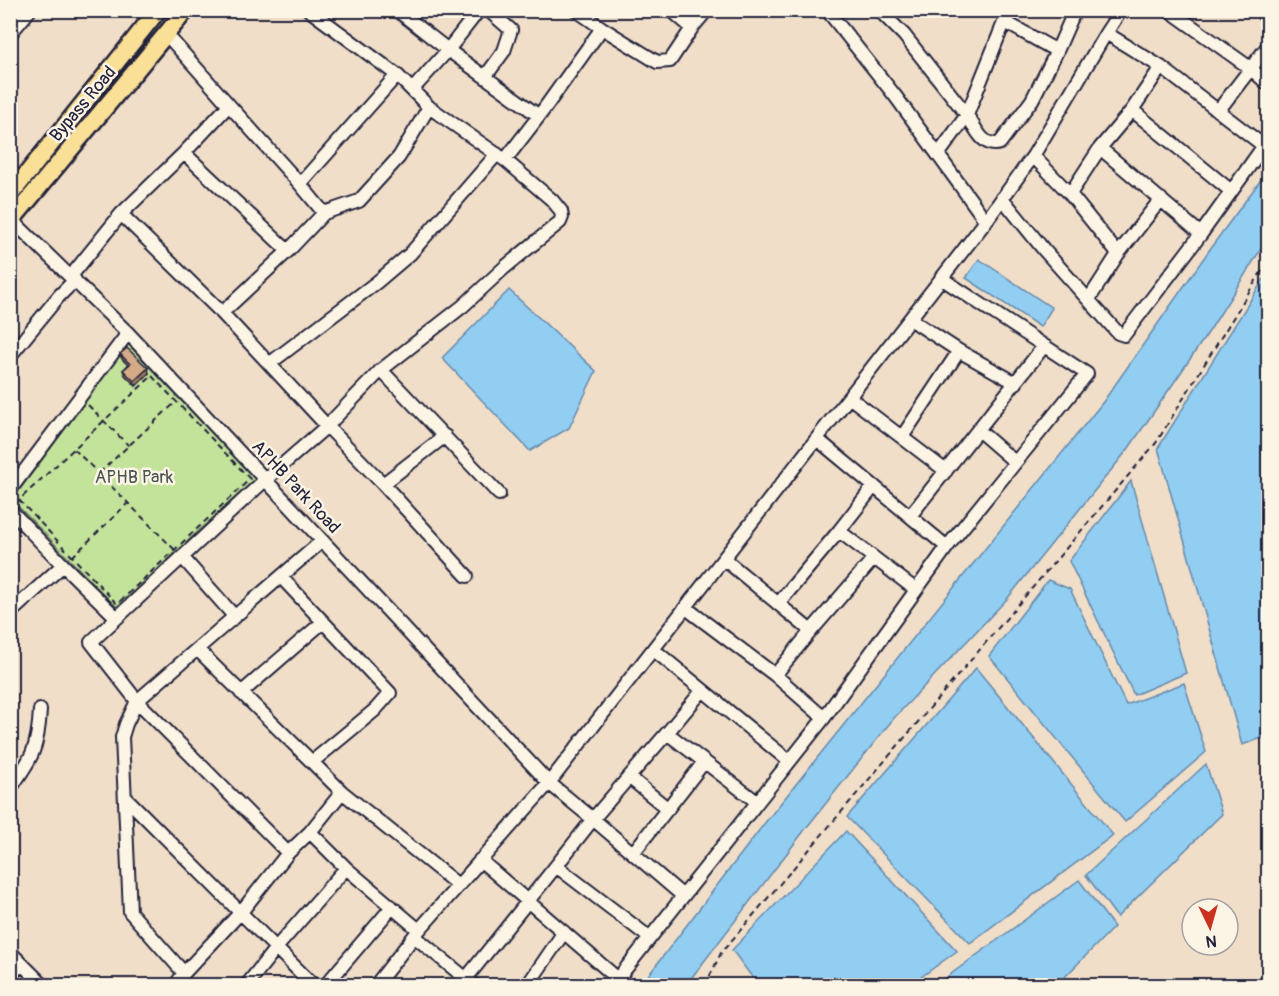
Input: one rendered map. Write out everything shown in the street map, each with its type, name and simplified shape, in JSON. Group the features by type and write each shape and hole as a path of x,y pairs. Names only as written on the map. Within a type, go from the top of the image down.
{"main road":[{"name":"Bypass Road","path":"14,184 158,10"},
{"name":"Bypass Road","path":"11,221 186,10"}],"street":[{"path":"10,34 30,10"},
{"path":"288,853 137,701 91,642 178,554 327,426 381,370 463,306 504,268 560,222 562,217 561,211 552,200 501,157 429,106 397,75 309,10"},
{"path":"397,10 539,116"},
{"path":"414,89 479,10"},
{"path":"485,77 504,51 511,30 488,10"},
{"path":"576,10 657,62 664,63 670,61 706,10"},
{"path":"671,10 692,27"},
{"path":"827,10 896,97 938,155 990,215"},
{"path":"879,10 911,43 985,142 994,145 1000,143 1032,99 1057,51 1071,12"},
{"path":"375,986 458,885 549,783 990,215 1033,156 1121,10"},
{"path":"1169,10 1269,84"},
{"path":"1259,10 1269,18"},
{"path":"938,155 967,115 1007,16 1057,51"},
{"path":"269,364 410,254 539,116 602,28"},
{"path":"1002,198 1044,250 1118,333 1124,335 1201,234 1266,143 1218,111 1161,68 1106,33"},
{"path":"166,35 324,213"},
{"path":"1218,111 1269,46"},
{"path":"1070,194 1100,148 1132,110 1161,68"},
{"path":"300,184 397,75"},
{"path":"10,356 121,214 184,153 229,105"},
{"path":"222,313 288,251 324,213 359,201 399,157 429,106"},
{"path":"1132,110 1231,191"},
{"path":"1100,148 1201,234"},
{"path":"184,153 288,251"},
{"path":"1033,156 1070,194 1118,254"},
{"path":"1089,299 1118,254 1161,200"},
{"path":"121,214 222,313 467,576"},
{"name":"APHB Park Road","path":"11,221 128,333 549,783 683,896"},
{"path":"480,860 564,932 615,982 824,718 947,547 1087,374 941,278"},
{"path":"910,319 958,351 1016,383"},
{"path":"10,490 128,333"},
{"path":"910,516 1044,346"},
{"path":"902,437 958,351"},
{"path":"381,370 499,494"},
{"path":"849,397 946,471"},
{"path":"978,430 1015,462"},
{"path":"383,484 445,436"},
{"path":"817,439 947,547"},
{"path":"778,604 874,486"},
{"path":"10,510 67,561 117,618"},
{"path":"839,531 916,590"},
{"path":"184,973 130,912 122,737 126,724 137,701 322,541"},
{"path":"178,554 235,617"},
{"path":"775,675 874,558"},
{"path":"724,559 811,632"},
{"path":"10,613 67,561"},
{"path":"281,577 390,693 375,710 312,762"},
{"path":"686,608 775,675 824,718"},
{"path":"241,693 323,622"},
{"path":"197,649 342,792 458,885"},
{"path":"654,650 789,761"},
{"path":"310,832 346,868 392,907 467,983 527,901 702,691"},
{"path":"10,789 30,761 38,737 40,710"},
{"path":"667,733 757,802"},
{"path":"633,853 704,762"},
{"path":"629,777 668,809"},
{"path":"175,986 184,973 241,912 288,853 310,832 342,792"},
{"path":"125,797 314,986"},
{"path":"556,866 650,938"},
{"path":"246,986 346,868"},
{"path":"325,986 392,907"},
{"path":"527,986 564,932"},
{"path":"10,952 44,986"},
{"path":"10,976 21,964"}],"path":[{"path":"705,986 721,953 1156,442 1269,261"},
{"path":"152,376 176,402 250,479 178,554 117,604 67,561 19,500 152,376"},
{"path":"80,396 129,446"},
{"path":"99,473 176,402"},
{"path":"74,449 178,554"},
{"path":"67,561 128,503"}],"green space":[{"name":"APHB Park","path":"128,344 255,479 116,607 12,500"}],"water":[{"path":"1268,170 1268,238 1210,330 1129,448 1007,599 894,718 686,985 641,985 764,824 1103,402"},
{"path":"979,259 1052,308 1040,327 966,278"},
{"path":"1268,272 1268,736 1242,745 1158,448"},
{"path":"509,290 596,371 569,428 530,451 442,358"},
{"path":"1131,481 1186,673 1134,695 1069,561"},
{"path":"1048,580 1070,589 1126,705 1184,683 1206,752 1125,822 989,656"},
{"path":"976,668 1113,835 970,943 847,817"},
{"path":"1206,764 1222,814 1117,917 1086,875"},
{"path":"846,831 957,951 910,985 758,985 732,950"},
{"path":"1079,880 1114,927 1057,985 936,985"}],"building":[{"path":"127,348 148,368 134,381 123,370 130,364 120,354"}]}
